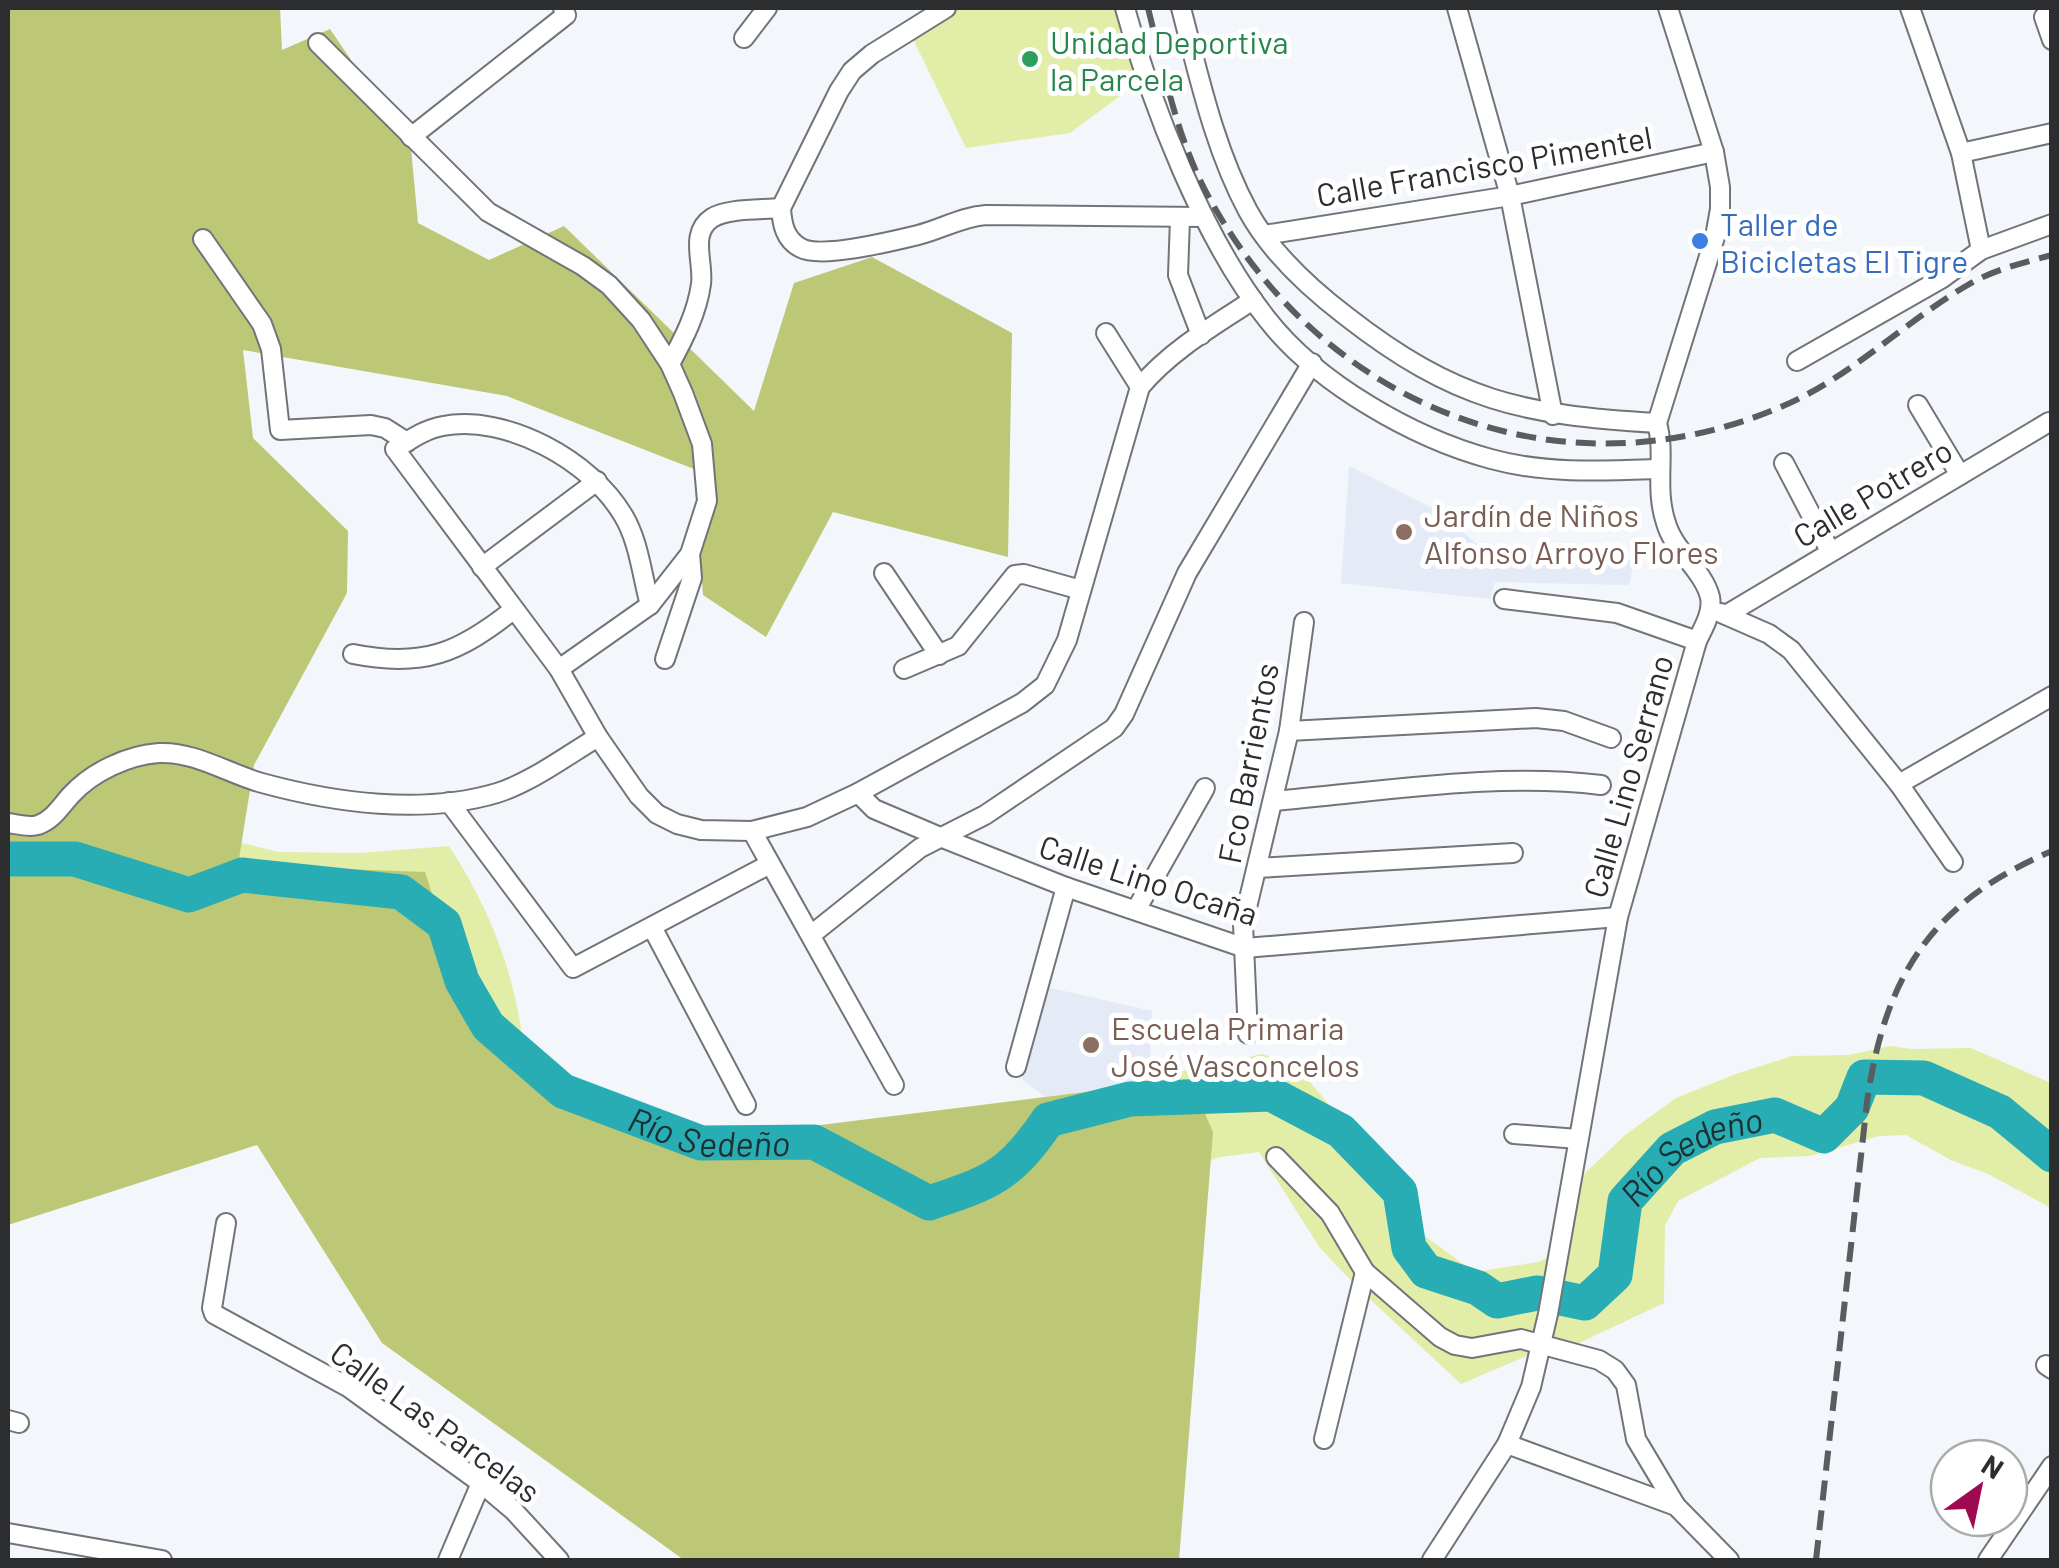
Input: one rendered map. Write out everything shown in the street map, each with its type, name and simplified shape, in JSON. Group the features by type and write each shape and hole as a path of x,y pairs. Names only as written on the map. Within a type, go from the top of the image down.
{"street":[{"path":"744,38 767,8"},
{"path":"946,8 852,71 781,208 782,226 792,242 817,253 921,234 965,217 986,214 1204,217"},
{"path":"1125,8 1153,94 1204,217 1252,300 1287,342 1347,390 1391,417 1491,459 1539,468 1658,469"},
{"path":"1181,8 1220,147 1249,212 1279,256 1321,297 1425,371 1466,392 1552,415 1658,422"},
{"path":"1457,8 1510,196 1552,415"},
{"path":"1668,8 1714,152 1720,187 1716,237 1658,422 1662,439 1658,469 1666,526 1719,612 1769,634 1791,650 1899,784 1953,862"},
{"path":"1910,8 1961,153 1981,250"},
{"path":"410,138 564,12"},
{"path":"2044,17 2052,40"},
{"path":"318,43 488,212 584,266 609,286 640,320 670,364 702,444 707,501 690,554 650,605 559,670"},
{"path":"1961,153 2052,133"},
{"name":"Calle Francisco Pimentel","path":"1264,235 1510,196 1714,152"},
{"path":"670,364 694,314 702,283 698,240 703,225 715,216 781,208"},
{"path":"1180,219 1178,275 1201,334"},
{"path":"1798,360 1942,279 1981,250 2052,224"},
{"path":"203,239 262,324 271,349 280,430 371,425 385,428 406,442"},
{"path":"650,605 626,519 597,481 545,446 478,425 444,425 394,449 559,670 639,796 658,814 702,830 752,830 807,817 858,793 1022,703 1045,685 1068,640 1140,388 1201,334 1252,300"},
{"path":"1106,334 1140,388"},
{"path":"812,935 920,848 985,815 1114,728 1124,714 1187,573 1312,363"},
{"path":"1918,405 1960,475"},
{"name":"Calle Potrero","path":"1719,612 2049,422"},
{"path":"1784,463 1830,551"},
{"path":"482,567 597,481"},
{"path":"665,660 692,578 690,554"},
{"path":"884,573 940,656"},
{"path":"904,669 940,656 967,638 1015,576 1024,574 1081,590"},
{"path":"1504,600 1617,613 1697,642"},
{"path":"354,654 388,661 423,660 457,648 513,610"},
{"name":"Calle Lino Serrano","path":"1432,1560 1507,1444 1531,1387 1548,1314 1618,917 1697,642 1719,612"},
{"name":"Fco Barrientos","path":"1248,1034 1244,924 1289,731 1304,622"},
{"path":"1899,784 2052,696"},
{"path":"1289,731 1536,718 1564,721 1611,738"},
{"path":"8,822 32,827 43,823 88,779 112,765 152,753 170,752 288,790 389,804 449,802 498,792 598,737"},
{"path":"1273,801 1522,781 1601,786"},
{"path":"1136,910 1205,788"},
{"name":"Calle Lino Ocaña","path":"858,793 874,809 940,837 1066,887 1246,948 1618,917"},
{"path":"449,802 573,968 770,864"},
{"path":"752,830 894,1086"},
{"path":"1256,868 1513,853"},
{"path":"1016,1068 1066,887"},
{"path":"652,926 746,1106"},
{"path":"1514,1134 1578,1139"},
{"path":"1276,1157 1330,1213 1365,1272 1440,1337 1472,1348 1510,1339 1541,1344 1599,1360 1615,1370 1626,1386 1636,1439 1676,1506 1729,1560"},
{"name":"Calle Las Parcelas","path":"226,1223 214,1314 348,1387 481,1483 513,1510 559,1560"},
{"path":"1324,1439 1365,1272"},
{"path":"1507,1444 1676,1506"},
{"path":"1988,1560 2052,1466"},
{"path":"448,1560 481,1483"},
{"path":"8,1533 162,1560"}],"shaded area":[{"name":"Jardín de Niños Alfonso Arroyo Flores","path":"1349,466 1440,512 1486,552 1634,560 1629,585 1495,582 1490,599 1341,583"},
{"name":"Escuela Primaria José Vasconcelos","path":"1047,987 1152,1011 1149,1085 1053,1102 1022,1080"}],"green space":[{"path":"8,8 280,8 282,50 330,29 411,148 418,223 489,260 564,226 754,411 794,283 872,257 1012,333 1008,557 833,512 766,637 703,595 694,469 507,396 243,350 253,438 348,531 347,593 254,765 238,865 425,872 469,1010 518,1070 684,1142 1190,1079 1213,1132 1179,1560 684,1560 382,1343 257,1145 8,1225"},
{"name":"Unidad Deportiva la Parcela","path":"961,8 1122,8 1143,79 1070,133 966,148 913,39"},
{"path":"8,765 226,839 278,852 360,853 449,846 479,897 501,950 517,1006 525,1064 549,1084 613,1113 707,1134 818,1126 1090,1091 1262,1054 1295,1064 1422,1234 1474,1272 1539,1262 1570,1244 1576,1182 1625,1135 1676,1098 1792,1056 1849,1055 1890,1046 1971,1048 2051,1083 2051,1208 1906,1135 1879,1136 1810,1156 1760,1158 1678,1201 1665,1226 1664,1303 1556,1354 1529,1355 1461,1384 1320,1248 1259,1152 1221,1157 1165,1176 763,1220"}],"waterway":[{"name":"Río Sedeño","path":"8,859 75,859 189,895 242,875 401,892 444,924 462,981 488,1026 563,1091 701,1143 814,1142 929,1203 998,1175 1023,1153 1048,1120 1130,1099 1271,1094 1341,1131 1400,1192 1409,1248 1426,1271 1478,1288 1497,1301 1537,1293 1585,1303 1615,1275 1625,1201 1672,1149 1715,1127 1775,1115 1824,1136 1852,1108 1864,1077 1924,1078 2000,1112 2052,1155"}],"railway":[{"path":"1148,8 1171,100 1194,167 1251,263 1309,327 1376,377 1450,414 1529,437 1612,444 1698,434 1783,406 1854,365 1976,280 2052,255"},
{"path":"1816,1560 1867,1102 1887,1016 1921,948 1945,919 2010,871 2052,851"}],"place":[{"name":"Unidad Deportiva la Parcela","path":"1030,59"},
{"name":"Taller de Bicicletas El Tigre","path":"1700,241"},
{"name":"Jardín de Niños Alfonso Arroyo Flores","path":"1404,532"},
{"name":"Escuela Primaria José Vasconcelos","path":"1091,1045"}]}
